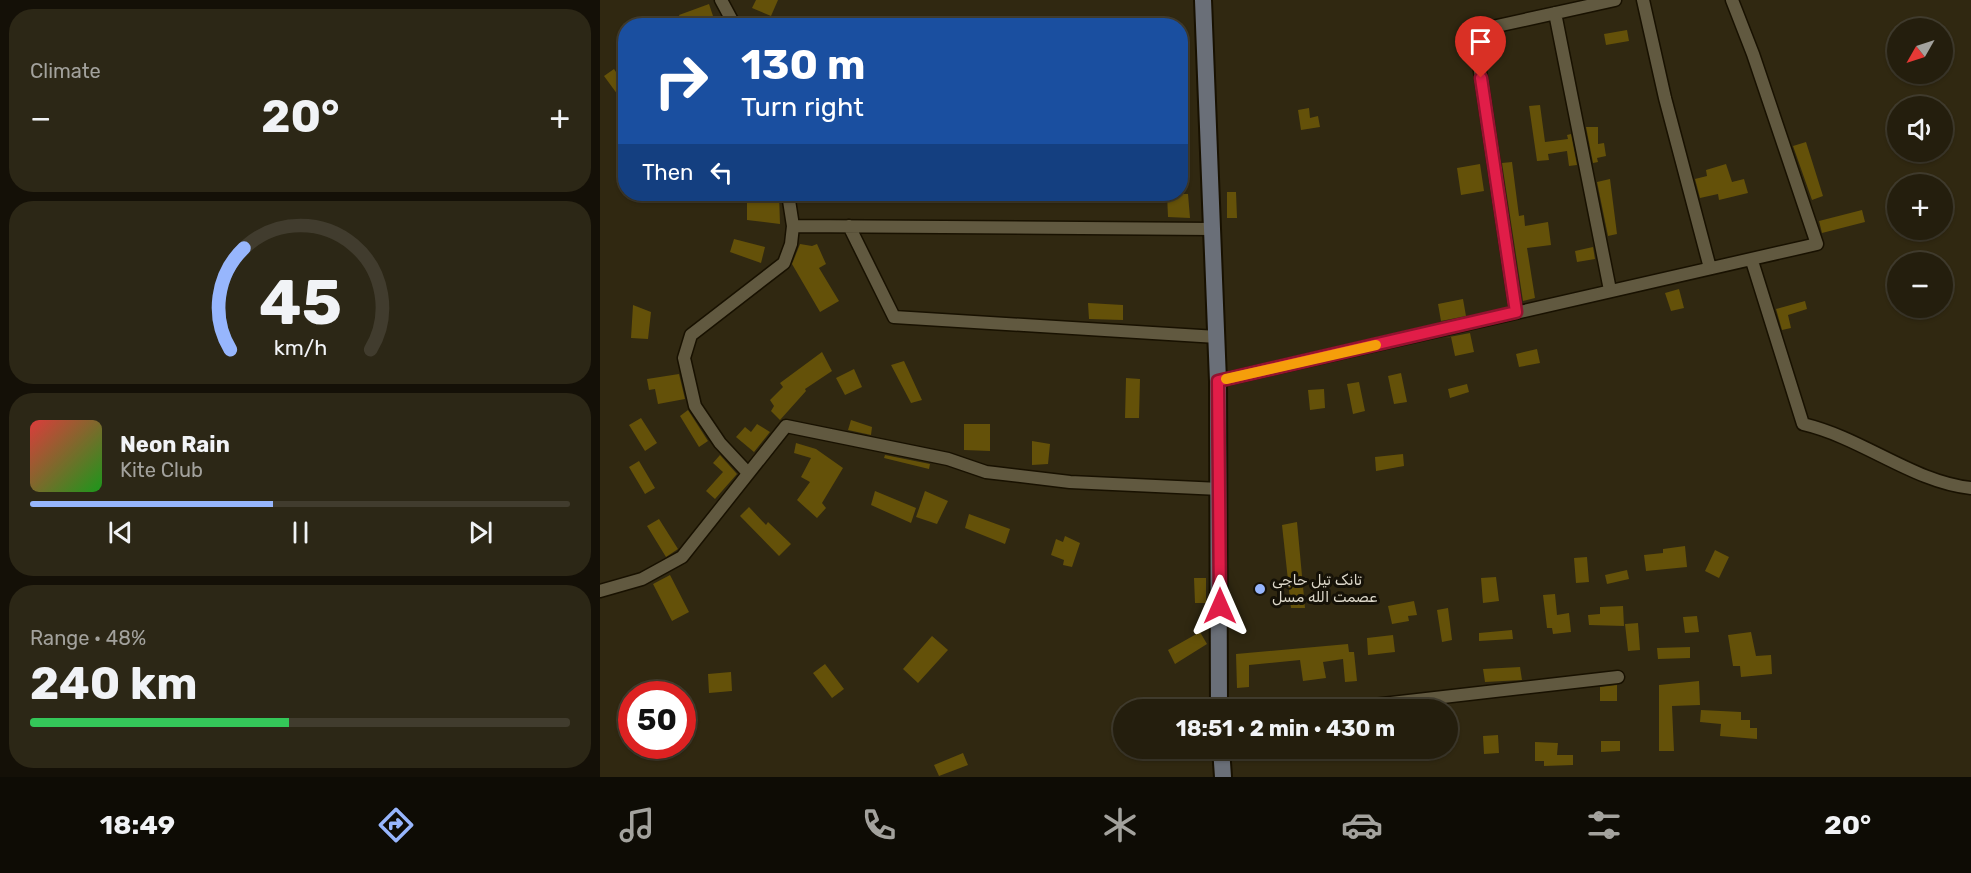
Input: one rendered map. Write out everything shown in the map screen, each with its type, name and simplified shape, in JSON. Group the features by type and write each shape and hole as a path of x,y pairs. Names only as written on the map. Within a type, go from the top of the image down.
{"main road":[{"path":"1203,0 1217,337 1220,489 1219,699"},
{"path":"1221,759 1222,777"}],"street":[{"path":"721,0 731,18"},
{"path":"1516,312 1474,31 1615,0"},
{"path":"1643,0 1665,98 1710,268"},
{"path":"1218,381 1610,290 1752,261 1817,244 1753,54 1732,0"},
{"path":"1555,14 1610,290"},
{"path":"748,473 720,443 695,406 684,358 692,335 784,263 791,244 793,226 789,201"},
{"path":"793,226 1212,229"},
{"path":"849,226 894,317 1217,337"},
{"path":"1752,261 1803,424 1840,434 1946,485 1971,488"},
{"path":"600,591 642,579 682,557 786,426 948,459 986,472 1070,482 1220,489"},
{"path":"1426,699 1618,677"}],"building":[{"path":"756,0 778,0 771,16 752,8"},
{"path":"709,4 713,16 680,18 679,15"},
{"path":"1627,30 1629,41 1606,45 1604,34"},
{"path":"614,69 618,75 618,95 604,76"},
{"path":"1540,105 1545,142 1568,139 1567,135 1571,134 1577,165 1569,166 1567,151 1548,154 1549,160 1537,161 1529,106"},
{"path":"1309,108 1310,118 1318,116 1320,127 1301,130 1298,110"},
{"path":"1586,127 1598,127 1598,144 1604,143 1606,156 1597,158 1598,162 1593,163"},
{"path":"1806,142 1823,196 1812,200 1793,146"},
{"path":"1512,162 1519,216 1524,215 1525,226 1548,222 1551,245 1527,248 1535,298 1523,301 1502,163"},
{"path":"1480,164 1484,191 1461,195 1457,168"},
{"path":"1726,164 1732,182 1744,179 1748,193 1719,200 1718,194 1700,198 1695,179 1707,176 1706,170"},
{"path":"1610,179 1617,234 1608,236 1597,182"},
{"path":"1227,192 1236,192 1237,218 1227,218"},
{"path":"1188,194 1190,218 1168,217 1167,201 1188,201"},
{"path":"747,201 779,201 780,224 747,220"},
{"path":"1862,210 1865,222 1822,233 1819,221"},
{"path":"734,239 765,247 761,263 730,252"},
{"path":"800,244 812,246 817,244 826,264 819,268 839,301 820,312 792,264"},
{"path":"1593,247 1595,259 1577,262 1575,251"},
{"path":"1679,289 1684,308 1671,311 1665,293"},
{"path":"1463,299 1466,316 1441,321 1438,304"},
{"path":"1805,301 1807,309 1788,315 1791,328 1782,330 1776,309"},
{"path":"1088,303 1123,305 1123,320 1089,319"},
{"path":"633,305 651,312 648,339 631,338"},
{"path":"1470,333 1474,352 1455,356 1451,337 1444,338"},
{"path":"1537,349 1540,363 1519,367 1516,354"},
{"path":"822,352 832,371 805,389 806,391 780,420 771,411 774,406 770,400 783,387 780,383"},
{"path":"904,361 922,400 911,403 891,365"},
{"path":"854,369 862,387 845,395 836,378"},
{"path":"1401,373 1407,402 1394,404 1388,376"},
{"path":"679,374 685,399 658,404 655,389 649,390 647,379"},
{"path":"1126,378 1140,379 1139,418 1125,418"},
{"path":"1359,382 1365,411 1353,414 1347,384"},
{"path":"1467,384 1469,392 1450,398 1448,389"},
{"path":"1324,389 1325,408 1310,410 1308,390"},
{"path":"688,410 708,441 699,447 680,416"},
{"path":"641,418 657,443 645,451 629,425"},
{"path":"851,420 872,427 871,435 848,430"},
{"path":"757,424 770,432 754,452 736,437 745,427 751,432"},
{"path":"964,424 990,424 990,451 964,450"},
{"path":"1032,441 1050,444 1048,464 1032,465"},
{"path":"796,443 816,449 843,468 822,503 826,508 817,518 797,500 810,482 801,477 811,458 794,453"},
{"path":"1403,454 1404,466 1376,471 1375,457"},
{"path":"720,455 737,474 715,499 706,491 723,472 713,463"},
{"path":"885,455 930,464 929,469 884,458"},
{"path":"639,461 655,488 645,494 629,467"},
{"path":"875,491 916,508 911,523 871,505"},
{"path":"925,491 948,501 937,524 916,517"},
{"path":"749,507 766,525 768,522 791,544 779,556 740,516"},
{"path":"969,514 1010,529 1005,544 965,528"},
{"path":"659,519 678,549 666,557 647,526"},
{"path":"1297,522 1305,608 1291,608 1282,525"},
{"path":"1065,536 1080,543 1072,567 1063,565 1064,560 1051,555 1056,539 1063,542"},
{"path":"1685,546 1687,567 1646,571 1644,555 1663,553 1663,549"},
{"path":"1715,550 1729,557 1719,578 1705,571"},
{"path":"1587,557 1589,582 1576,583 1574,558"},
{"path":"1627,570 1629,579 1607,584 1605,575"},
{"path":"670,575 689,612 672,621 653,584"},
{"path":"1496,577 1499,601 1483,603 1481,578"},
{"path":"1194,578 1206,578 1206,603 1195,603"},
{"path":"1555,594 1557,615 1569,613 1571,632 1553,634 1552,628 1547,628 1543,595"},
{"path":"1414,601 1417,615 1408,616 1409,621 1392,624 1388,606"},
{"path":"1623,606 1624,626 1589,625 1588,615 1600,614 1600,607"},
{"path":"1448,608 1452,640 1442,642 1437,610"},
{"path":"1697,616 1699,632 1685,633 1683,617"},
{"path":"1638,623 1640,650 1628,651 1625,624"},
{"path":"1512,630 1513,639 1479,641 1479,633"},
{"path":"1200,632 1207,644 1175,664 1168,650"},
{"path":"1751,632 1756,656 1771,655 1772,674 1741,677 1740,666 1733,666 1728,635"},
{"path":"1393,635 1395,652 1368,655 1367,638"},
{"path":"932,636 948,650 918,683 903,669"},
{"path":"1348,644 1349,652 1354,652 1357,681 1345,682 1343,659 1323,662 1326,678 1303,681 1300,660 1249,665 1249,687 1237,688 1236,654"},
{"path":"1690,647 1690,658 1658,659 1657,648"},
{"path":"825,664 844,689 832,698 813,673"},
{"path":"1520,667 1522,680 1485,682 1483,669"},
{"path":"731,672 732,691 709,693 708,674"},
{"path":"1699,681 1700,705 1672,706 1674,751 1659,751 1659,685"},
{"path":"1617,685 1617,701 1600,701 1600,687"},
{"path":"1701,710 1741,712 1741,720 1750,720 1750,728 1757,728 1757,739 1720,736 1721,724 1700,722"},
{"path":"1498,735 1499,753 1484,754 1483,736"},
{"path":"1601,741 1620,741 1620,751 1601,752"},
{"path":"1535,742 1558,743 1557,755 1573,755 1573,765 1544,766 1544,761 1535,761"},
{"path":"963,753 968,765 939,776 934,765"}],"slow traffic":[{"path":"1226,379 1376,345"}],"place":[{"name":"تانک تیل حاجی عصمت الله مسل","path":"1260,589"}],"route":[{"path":"1220,606 1218,381 1516,312 1481,78"}]}
